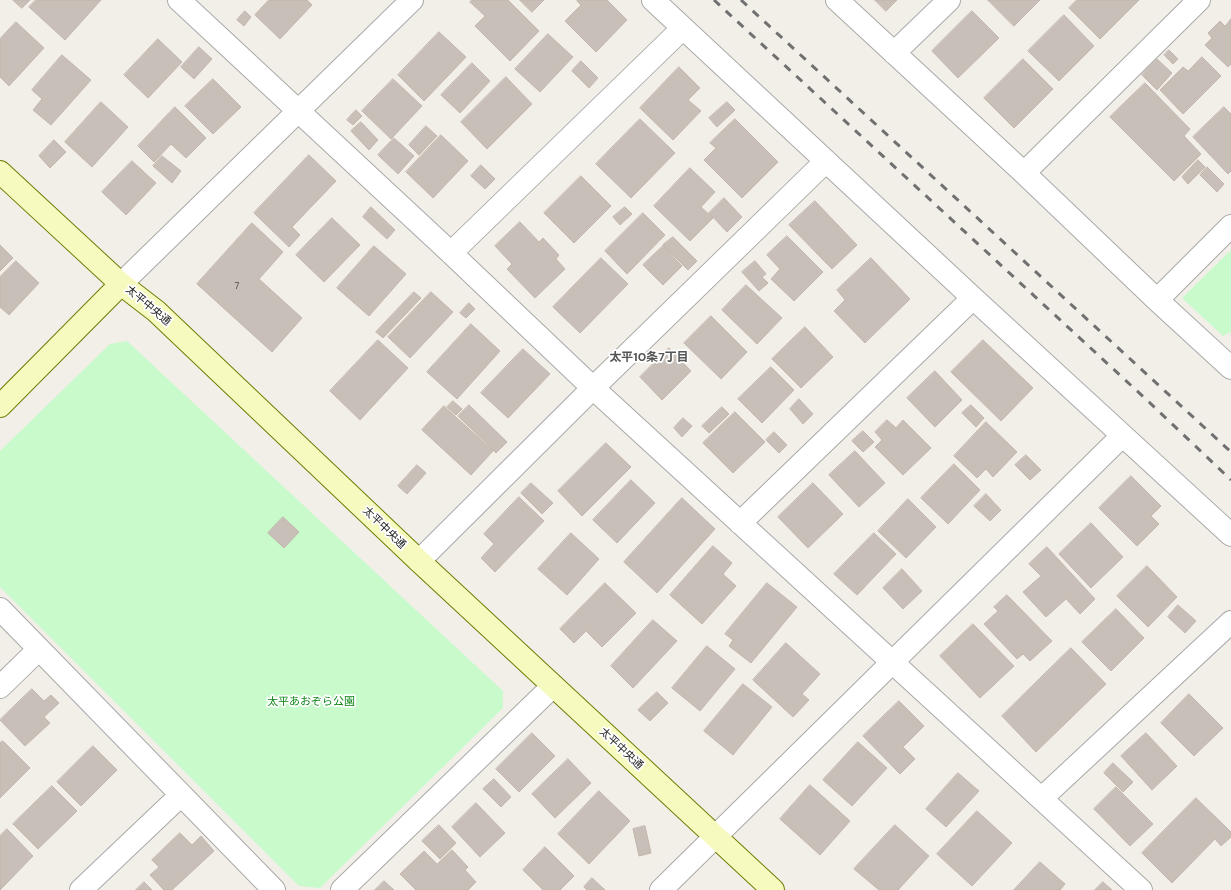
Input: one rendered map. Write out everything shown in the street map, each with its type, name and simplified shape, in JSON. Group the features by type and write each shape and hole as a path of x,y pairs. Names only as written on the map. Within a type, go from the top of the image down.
{"street":[{"path":"179,0 451,253 593,388 1141,890"},
{"path":"0,172 121,284 412,0"},
{"path":"653,0 1122,436 1231,535"},
{"path":"837,0 1024,173 1157,300 1231,368"},
{"path":"894,53 948,0"},
{"path":"1024,173 1199,0"},
{"path":"451,253 683,28"},
{"path":"419,561 593,388 826,161"},
{"path":"1157,300 1231,226"},
{"name":"太平中央通","path":"0,406 121,284 156,311 419,561 773,890"},
{"path":"740,523 973,298"},
{"path":"661,890 1122,436"},
{"path":"0,609 274,890"},
{"path":"1042,798 1231,622"},
{"path":"0,687 39,649"},
{"path":"342,890 553,686"},
{"path":"81,890 181,795"}],"green space":[{"path":"1231,250 1231,332 1223,336 1182,298"},
{"name":"太平あおぞら公園","path":"127,341 503,691 503,708 320,888 299,886 0,587 0,451 110,344"}],"building":[{"path":"13,0 30,0 22,8"},
{"path":"36,0 101,0 65,40 29,7"},
{"path":"269,0 307,0 312,5 280,39 255,15"},
{"path":"472,0 508,0 539,31 510,61 475,26 485,16 470,2"},
{"path":"520,0 544,0 532,12"},
{"path":"607,0 627,20 596,52 565,21 581,5 577,1"},
{"path":"875,0 897,0 886,11"},
{"path":"988,0 1040,0 1014,26"},
{"path":"1077,0 1139,0 1100,39 1069,8"},
{"path":"245,11 251,17 244,26 237,20"},
{"path":"972,11 999,38 958,78 932,51"},
{"path":"1064,15 1094,46 1059,81 1028,51"},
{"path":"1231,19 1231,64 1228,67 1205,45 1212,38 1208,33 1220,21 1225,26"},
{"path":"16,22 44,48 9,86 0,77 0,39"},
{"path":"439,32 466,57 424,101 398,75"},
{"path":"548,34 573,57 540,92 515,69"},
{"path":"158,39 182,62 148,98 124,75"},
{"path":"199,47 212,59 194,79 181,67"},
{"path":"1169,50 1178,59 1173,64 1164,55"},
{"path":"62,55 91,80 51,125 33,110 42,99 32,90"},
{"path":"1202,57 1221,76 1183,114 1160,90 1183,67 1188,71"},
{"path":"1023,59 1053,89 1014,128 984,98"},
{"path":"1157,59 1172,73 1157,90 1142,75"},
{"path":"581,61 598,78 589,88 572,71"},
{"path":"472,63 490,81 460,113 441,95"},
{"path":"679,67 700,88 688,100 701,111 673,140 640,108"},
{"path":"506,77 532,104 487,149 461,122"},
{"path":"213,79 241,107 213,134 185,106"},
{"path":"393,79 422,106 391,139 362,111"},
{"path":"1145,83 1190,129 1184,136 1201,154 1174,181 1110,117"},
{"path":"101,102 128,127 92,167 65,142"},
{"path":"727,102 735,110 717,127 709,118"},
{"path":"175,107 206,138 186,158 171,144 154,162 138,146"},
{"path":"1224,107 1231,114 1231,171 1228,174 1193,137"},
{"path":"356,110 362,116 353,125 347,120"},
{"path":"640,119 675,153 631,198 596,164"},
{"path":"735,119 778,162 742,198 704,160 716,148 710,143"},
{"path":"361,122 378,140 369,150 351,131"},
{"path":"426,126 437,136 419,155 409,145"},
{"path":"441,135 468,161 433,198 406,172"},
{"path":"394,138 414,156 398,174 378,155"},
{"path":"54,140 66,152 50,168 39,156"},
{"path":"309,155 336,181 292,227 300,235 289,247 254,213"},
{"path":"162,156 181,171 172,183 153,166"},
{"path":"1198,160 1205,167 1188,184 1182,177"},
{"path":"132,161 156,183 126,215 102,192"},
{"path":"481,165 495,179 485,189 471,176"},
{"path":"1207,167 1224,184 1217,192 1200,175"},
{"path":"690,168 715,192 701,207 713,218 690,241 654,206"},
{"path":"581,176 611,206 574,243 544,213"},
{"path":"724,198 742,217 727,232 709,213"},
{"path":"815,201 857,245 832,269 789,225"},
{"path":"371,207 395,230 387,239 363,217"},
{"path":"625,207 632,214 620,225 613,217"},
{"path":"643,213 665,235 627,274 605,251"},
{"path":"332,218 360,245 324,282 296,255"},
{"path":"520,222 539,242 543,238 559,255 556,259 565,269 535,298 507,269 512,264 495,246"},
{"path":"252,223 283,252 259,279 302,318 272,352 197,284"},
{"path":"787,236 823,272 794,301 771,279 780,269 767,255"},
{"path":"673,237 697,261 688,270 663,245"},
{"path":"0,245 13,258 0,271"},
{"path":"374,246 406,274 369,316 337,288"},
{"path":"663,246 682,266 663,285 643,265"},
{"path":"601,258 628,284 580,333 553,307"},
{"path":"871,258 910,299 865,343 834,311 845,300 837,290"},
{"path":"16,261 39,283 9,315 0,307 0,277"},
{"path":"755,261 766,274 762,277 768,283 759,291 742,272"},
{"path":"746,285 782,318 757,344 722,310"},
{"path":"414,292 421,298 383,338 376,332"},
{"path":"431,292 453,312 410,358 388,337"},
{"path":"469,303 475,309 466,318 460,313"},
{"path":"711,316 747,352 721,379 684,343"},
{"path":"471,324 500,351 457,399 427,372"},
{"path":"805,327 833,357 801,388 772,359"},
{"path":"378,340 408,368 360,420 330,391"},
{"path":"983,340 1033,388 1001,421 951,372"},
{"path":"669,348 691,371 662,400 640,377"},
{"path":"523,349 550,374 508,418 481,393"},
{"path":"771,367 794,390 762,423 738,399"},
{"path":"935,371 962,400 935,427 907,398"},
{"path":"799,399 813,414 803,424 790,409"},
{"path":"453,401 462,409 456,415 447,407"},
{"path":"469,405 507,442 496,453 458,416"},
{"path":"971,405 984,418 976,427 962,413"},
{"path":"444,406 493,451 471,475 422,430"},
{"path":"722,407 729,414 709,433 702,426"},
{"path":"735,412 765,442 733,473 703,443"},
{"path":"683,418 692,426 682,437 674,428"},
{"path":"887,420 896,428 903,420 931,448 903,475 875,447 882,440 875,432"},
{"path":"986,422 1017,452 993,477 986,469 977,478 954,456"},
{"path":"863,431 874,442 863,452 852,441"},
{"path":"774,432 787,445 779,453 766,440"},
{"path":"606,443 631,467 582,516 558,491"},
{"path":"855,451 885,483 859,507 829,475"},
{"path":"1026,455 1041,470 1030,480 1015,465"},
{"path":"954,464 980,490 948,524 921,498"},
{"path":"417,465 426,473 407,494 398,486"},
{"path":"1131,476 1161,506 1151,516 1159,524 1137,546 1099,508"},
{"path":"631,480 655,503 617,543 593,520"},
{"path":"531,483 553,503 542,514 521,493"},
{"path":"813,483 843,514 808,548 778,517"},
{"path":"986,494 1001,510 990,521 974,506"},
{"path":"519,497 544,521 495,572 481,558 494,544 484,534"},
{"path":"682,498 715,529 657,593 624,562"},
{"path":"908,499 936,527 906,558 878,531"},
{"path":"283,517 299,532 284,548 268,533"},
{"path":"1091,523 1123,557 1091,588 1059,554"},
{"path":"571,533 599,559 567,595 538,569"},
{"path":"874,533 896,554 857,595 834,574"},
{"path":"713,546 732,563 723,574 736,586 702,624 670,595"},
{"path":"1047,547 1095,599 1080,614 1066,599 1046,617 1023,592 1041,576 1029,564"},
{"path":"1147,566 1177,597 1148,627 1117,596"},
{"path":"902,569 922,591 903,609 883,588"},
{"path":"605,583 636,613 602,647 586,631 574,643 560,629"},
{"path":"767,583 797,607 751,663 729,646 733,640 725,634"},
{"path":"1007,595 1052,641 1030,661 1023,654 1017,659 984,624 998,611 994,607"},
{"path":"1178,605 1196,621 1185,633 1168,617"},
{"path":"1116,609 1144,638 1111,671 1082,642"},
{"path":"653,620 677,641 633,688 611,666"},
{"path":"973,624 1014,666 980,698 940,656"},
{"path":"786,643 820,674 802,694 809,700 793,717 753,680"},
{"path":"707,646 735,669 700,711 672,688"},
{"path":"1071,648 1106,684 1036,752 1002,716"},
{"path":"743,684 772,707 733,755 704,731"},
{"path":"32,689 44,701 51,695 59,703 44,717 50,723 25,746 0,720"},
{"path":"657,692 668,703 650,721 638,710"},
{"path":"1189,694 1223,728 1194,756 1161,723"},
{"path":"899,701 924,726 903,747 915,759 900,774 863,736"},
{"path":"532,733 555,756 519,792 496,769"},
{"path":"1146,733 1177,766 1152,790 1121,756"},
{"path":"3,741 30,768 0,798 0,743"},
{"path":"858,742 887,768 852,806 823,780"},
{"path":"93,746 117,770 81,806 57,782"},
{"path":"568,759 591,783 555,818 532,794"},
{"path":"1113,763 1133,782 1123,792 1104,773"},
{"path":"958,773 979,791 946,827 926,809"},
{"path":"494,779 511,797 501,807 483,789"},
{"path":"810,785 850,821 820,855 780,819"},
{"path":"52,786 77,811 38,849 13,824"},
{"path":"1116,787 1153,824 1130,846 1094,809"},
{"path":"599,791 630,821 589,864 558,834"},
{"path":"1196,798 1231,832 1231,837 1221,846 1215,839 1172,883 1142,853"},
{"path":"476,803 505,833 480,857 452,827"},
{"path":"977,811 1012,843 972,886 937,854"},
{"path":"439,825 456,843 440,859 422,841"},
{"path":"895,825 929,856 898,890 879,890 854,869"},
{"path":"645,826 651,853 639,856 633,829"},
{"path":"7,829 33,856 0,890 0,836"},
{"path":"180,833 192,845 201,836 214,851 172,890 164,890 150,875 159,867 152,860"},
{"path":"545,847 574,876 560,890 543,890 523,870"},
{"path":"452,850 468,867 465,870 476,882 468,890 416,890 400,874 424,851 437,864"},
{"path":"1040,862 1065,884 1060,890 1014,890"},
{"path":"592,878 605,890 587,890 584,887"},
{"path":"384,881 394,890 375,890"},
{"path":"144,882 152,890 136,890"},
{"path":"1103,882 1112,890 1095,890"}],"railway":[{"path":"714,0 1149,402 1231,480"},
{"path":"741,0 1231,452"}],"district":[{"name":"太平10条7丁目","path":"649,358"}]}
